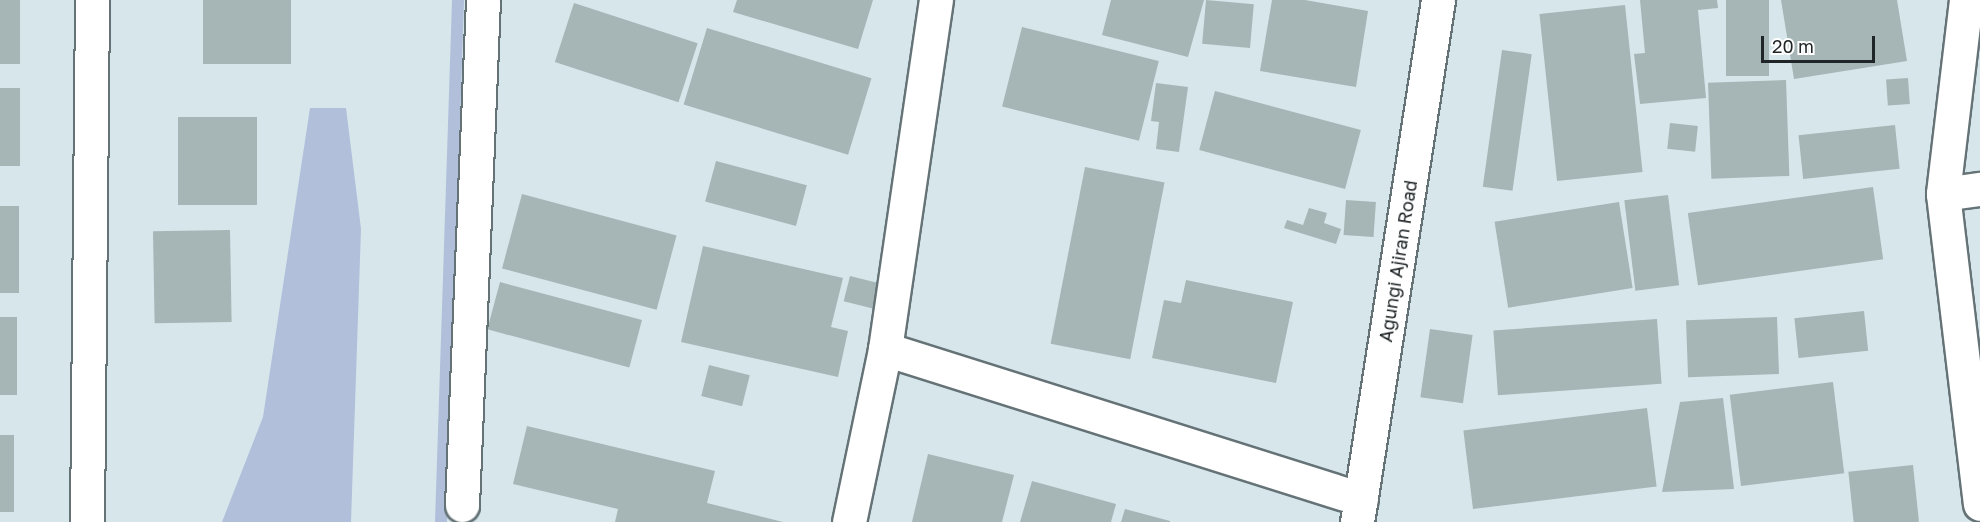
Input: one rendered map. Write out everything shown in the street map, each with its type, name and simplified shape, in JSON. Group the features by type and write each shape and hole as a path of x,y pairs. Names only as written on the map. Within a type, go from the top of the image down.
{"street":[{"path":"87,522 92,0"},
{"path":"462,505 483,0"},
{"path":"849,522 885,350 936,0"},
{"name":"Agungi Ajiran Road","path":"1359,510 1438,0"},
{"path":"1966,0 1943,194 1980,504"},
{"path":"1943,194 1980,189"},
{"path":"885,350 1359,510"}],"water":[{"path":"310,108 346,108 361,229 351,522 222,522 263,417"}],"building":[{"path":"0,0 20,0 20,64 0,64"},
{"path":"203,0 291,0 291,64 203,64"},
{"path":"737,0 873,0 858,49 733,12"},
{"path":"1111,0 1204,0 1188,57 1102,35"},
{"path":"1206,0 1254,4 1250,48 1202,44"},
{"path":"1272,0 1305,0 1368,11 1356,87 1260,71"},
{"path":"1640,0 1717,0 1718,8 1698,10 1706,98 1640,104 1634,54 1645,53"},
{"path":"1726,0 1769,0 1769,76 1726,76"},
{"path":"1781,0 1897,0 1907,61 1794,79"},
{"path":"574,3 698,43 678,102 555,62"},
{"path":"1625,5 1643,172 1557,181 1539,14"},
{"path":"1022,27 1159,61 1139,141 1002,107"},
{"path":"707,28 871,78 848,155 684,105"},
{"path":"1502,50 1532,54 1513,191 1483,187"},
{"path":"1908,78 1910,104 1888,105 1886,80"},
{"path":"1786,80 1789,176 1711,179 1708,83"},
{"path":"1156,83 1188,87 1179,152 1156,149 1159,122 1151,121"},
{"path":"0,88 20,88 20,166 0,166"},
{"path":"1215,91 1361,130 1345,189 1199,150"},
{"path":"178,117 257,117 257,205 178,205"},
{"path":"1670,123 1698,126 1695,152 1667,149"},
{"path":"1895,125 1900,169 1803,179 1799,135"},
{"path":"716,161 807,185 796,226 705,202"},
{"path":"1085,167 1165,182 1130,359 1051,344"},
{"path":"1873,187 1883,259 1698,285 1688,213"},
{"path":"522,194 677,235 657,310 502,268"},
{"path":"1668,195 1679,285 1635,291 1624,200"},
{"path":"1346,200 1376,202 1373,237 1344,235"},
{"path":"1619,202 1633,288 1508,308 1495,222"},
{"path":"0,206 19,206 19,293 0,293"},
{"path":"1309,208 1327,213 1324,223 1341,229 1336,244 1284,228 1287,220 1303,225"},
{"path":"230,230 232,322 155,323 153,231"},
{"path":"703,246 843,278 831,327 848,331 838,377 681,342"},
{"path":"850,276 879,283 873,308 844,301"},
{"path":"1186,280 1293,302 1276,383 1152,358 1164,300 1181,303"},
{"path":"500,282 642,320 629,367 487,329"},
{"path":"1864,311 1868,351 1799,358 1794,318"},
{"path":"0,317 17,317 17,395 0,395"},
{"path":"1777,317 1779,374 1688,377 1686,320"},
{"path":"1657,319 1662,384 1498,395 1493,330"},
{"path":"1430,329 1473,335 1463,403 1420,397"},
{"path":"709,365 750,375 742,406 701,396"},
{"path":"1833,382 1844,473 1741,486 1730,395"},
{"path":"1723,398 1734,489 1662,492 1680,402"},
{"path":"1647,408 1657,486 1473,509 1463,431"},
{"path":"527,426 715,471 707,503 783,522 615,522 618,509 513,484"},
{"path":"0,435 14,435 14,512 0,512"},
{"path":"928,454 1014,475 1002,522 912,522"},
{"path":"1913,465 1919,522 1854,522 1848,472"},
{"path":"1032,481 1116,504 1111,522 1020,522"},
{"path":"1125,509 1170,521 1170,522 1121,522"}],"waterway":[{"path":"441,522 458,0"}]}
